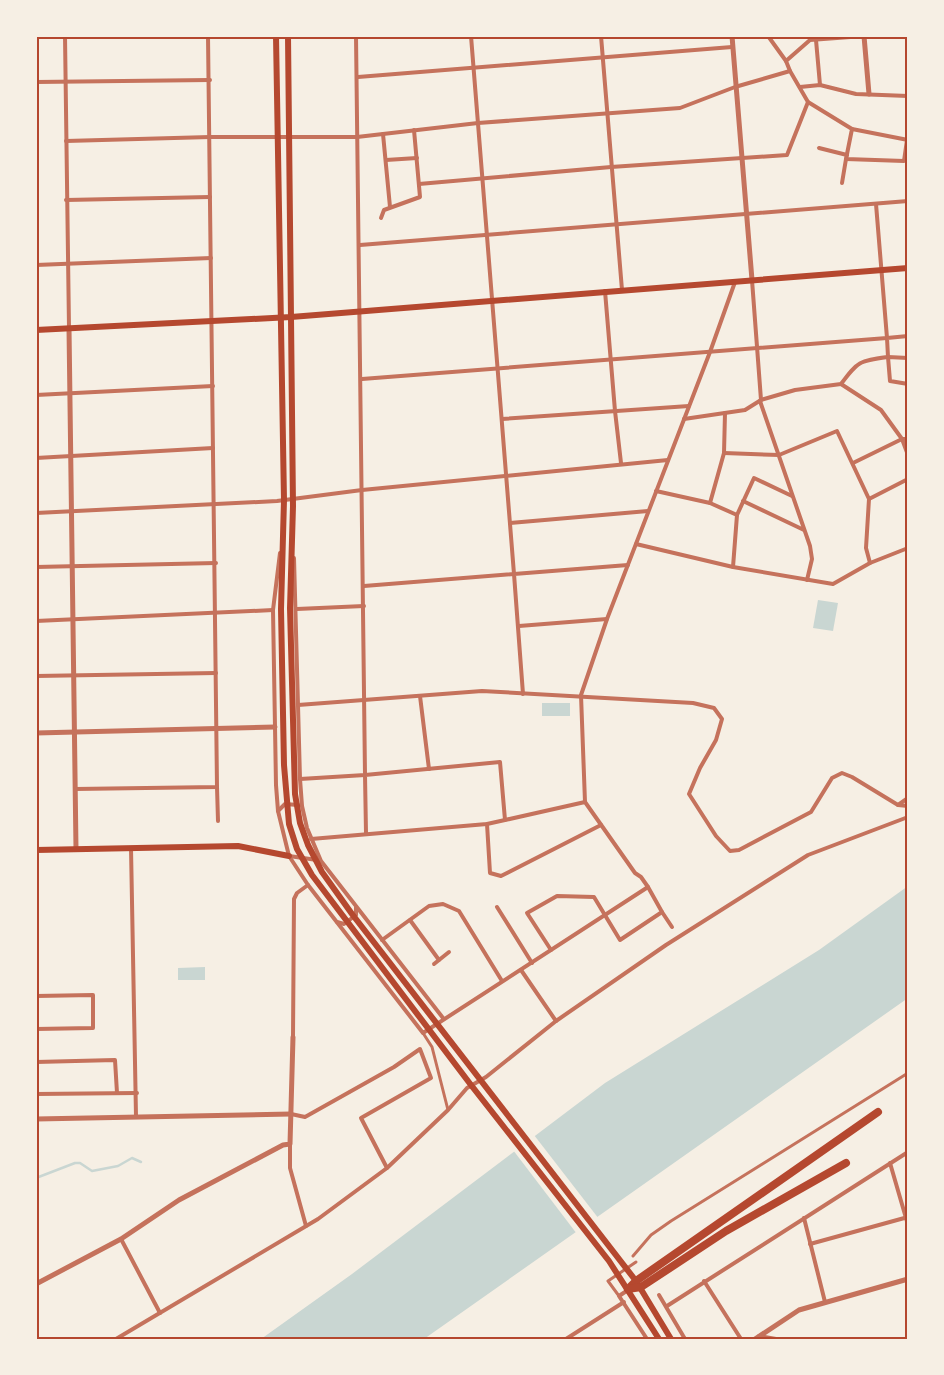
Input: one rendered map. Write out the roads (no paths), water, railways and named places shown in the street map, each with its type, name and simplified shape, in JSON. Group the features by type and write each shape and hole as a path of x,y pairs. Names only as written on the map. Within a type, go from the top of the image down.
{"highway":[{"path":"628,1289 659,1270 878,1112"},
{"path":"659,1270 846,1163"}],"main road":[{"path":"276,36 284,500 283,738 289,824 304,862 344,918 628,1289 659,1339"},
{"path":"288,36 293,499 290,608 292,738 295,794 300,823 317,863 352,914 638,1284 671,1339"},
{"path":"36,330 280,318 908,268"},
{"path":"36,850 238,846 289,856"}],"street":[{"path":"65,36 76,849"},
{"path":"208,36 218,821"},
{"path":"356,36 362,380 366,833"},
{"path":"471,36 523,694"},
{"path":"601,36 622,290"},
{"path":"732,36 758,349 760,401 805,530 812,558 807,580"},
{"path":"768,36 786,61 808,102 852,129 908,140 906,161 846,157 819,148"},
{"path":"786,61 810,40 864,36 869,94"},
{"path":"816,40 820,84"},
{"path":"358,78 732,47"},
{"path":"66,141 210,137 358,137 478,124 680,108 736,87 790,71"},
{"path":"36,82 210,80"},
{"path":"800,87 820,84 856,94 908,96"},
{"path":"419,184 611,166 787,155 808,102"},
{"path":"842,184 852,129"},
{"path":"381,218 384,210 420,197 414,130"},
{"path":"383,134 390,207"},
{"path":"386,160 417,158"},
{"path":"66,200 210,197"},
{"path":"360,244 908,201"},
{"path":"876,204 890,381 908,384"},
{"path":"36,265 212,258"},
{"path":"672,927 648,887 641,877 635,873 585,802 580,696 607,619 735,282"},
{"path":"605,291 621,463"},
{"path":"362,380 908,336"},
{"path":"841,384 855,365 865,360 888,357 908,358"},
{"path":"684,420 744,410 760,401 795,390 841,384 881,410 902,439 908,455"},
{"path":"36,395 213,386"},
{"path":"502,420 689,406"},
{"path":"710,503 724,453 725,413"},
{"path":"724,453 779,455 837,431 869,499 866,548 870,564"},
{"path":"853,463 902,439 908,439"},
{"path":"36,458 213,448"},
{"path":"36,513 284,500 621,463 668,460"},
{"path":"733,567 736,515 754,478 792,496"},
{"path":"869,499 908,480"},
{"path":"656,491 710,503 736,515"},
{"path":"743,501 805,530"},
{"path":"510,523 648,511"},
{"path":"283,530 273,610 275,727 278,810 289,856 308,886 432,1047 448,1110"},
{"path":"293,538 297,609 300,779 302,806 311,839 321,861 443,1018"},
{"path":"636,544 733,567 833,584 870,564 908,548"},
{"path":"36,567 216,563"},
{"path":"364,586 628,565"},
{"path":"297,609 364,606"},
{"path":"36,622 273,610"},
{"path":"519,626 607,619"},
{"path":"36,676 216,674"},
{"path":"298,705 482,691 694,703 714,708 722,720 716,740 700,768 690,794 716,836 730,851 739,850 811,812 832,778 842,774 852,777 898,805 908,806"},
{"path":"420,696 428,769"},
{"path":"36,733 275,727"},
{"path":"300,779 365,775 500,762 505,820"},
{"path":"75,789 217,787"},
{"path":"898,805 908,798"},
{"path":"311,839 487,824 585,802"},
{"path":"278,810 285,804 302,806"},
{"path":"116,1339 306,1226 387,1168 448,1110 471,1085 482,1083 556,1022 666,945 808,855 908,817"},
{"path":"487,824 490,873 501,876 601,825"},
{"path":"132,848 136,1116"},
{"path":"289,856 321,861"},
{"path":"306,1226 290,1168 290,1144 294,899 297,893 308,886"},
{"path":"423,1033 443,1018 532,963 648,887"},
{"path":"551,950 527,913 557,896 594,897 620,940 662,912"},
{"path":"382,940 429,906 443,904 459,911 502,981"},
{"path":"337,922 344,924 356,915 356,906"},
{"path":"497,907 532,963"},
{"path":"496,917 501,914"},
{"path":"410,920 439,960"},
{"path":"434,964 449,952"},
{"path":"521,970 556,1022"},
{"path":"36,996 93,995 93,1028 36,1029"},
{"path":"36,1119 291,1114 305,1117 394,1067 420,1050 431,1078 361,1118 387,1168"},
{"path":"36,1062 115,1060 117,1093"},
{"path":"632,1256 651,1236 671,1221 908,1073"},
{"path":"36,1094 137,1093"},
{"path":"36,1284 121,1239 179,1200 283,1145 290,1144"},
{"path":"667,1306 908,1152"},
{"path":"890,1163 908,1225"},
{"path":"810,1244 907,1217"},
{"path":"804,1218 825,1302"},
{"path":"121,1239 160,1313"},
{"path":"636,1262 608,1281 624,1302 647,1339"},
{"path":"619,1296 647,1278"},
{"path":"757,1337 799,1310 908,1279"},
{"path":"704,1281 741,1339"},
{"path":"659,1295 685,1339"},
{"path":"566,1339 624,1302"},
{"path":"757,1337 776,1339"}],"waterway":[{"path":"36,1178 75,1163 80,1163 92,1171 118,1166 132,1158 141,1162"}]}
